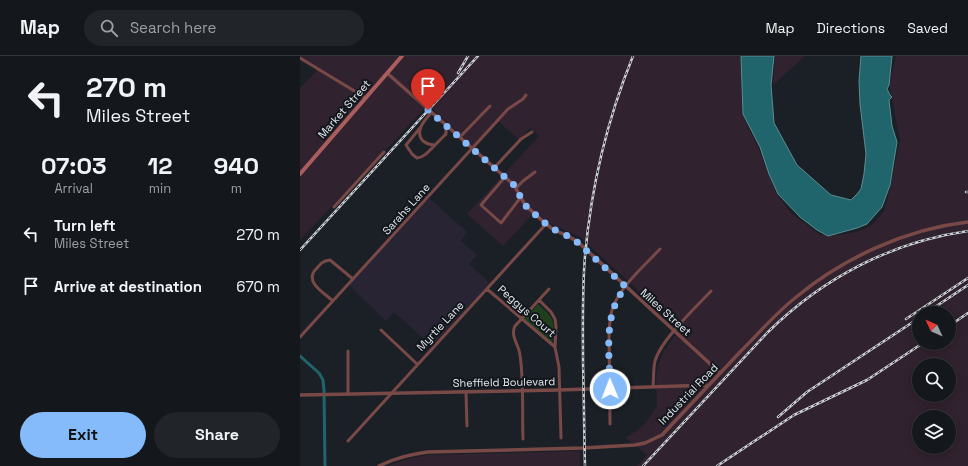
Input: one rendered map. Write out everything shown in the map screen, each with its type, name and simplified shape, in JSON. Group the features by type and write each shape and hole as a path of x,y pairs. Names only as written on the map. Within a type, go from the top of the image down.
{"main road":[{"name":"Market Street","path":"300,174 402,56"}],"street":[{"path":"300,58 366,98"},
{"name":"Miles Street","path":"387,73 505,177 516,188 525,205 546,224 554,230 574,240 720,373"},
{"name":"Sarahs Lane","path":"300,337 508,109 523,99 526,95"},
{"path":"460,138 490,106"},
{"path":"431,113 406,144 412,154 417,158 425,156 446,134 448,127"},
{"path":"420,128 419,135 422,140 435,145"},
{"path":"494,168 521,139 532,132"},
{"path":"334,207 384,152"},
{"path":"516,188 535,172"},
{"path":"505,177 482,205 501,223 521,197"},
{"name":"Industrial Road","path":"379,466 389,461 412,454 428,452 583,448 645,443 662,435 720,373 795,297 833,270 871,250 904,237 936,228 968,222"},
{"name":"Myrtle Lane","path":"348,441 546,224"},
{"path":"610,424 610,319 615,303 626,287 660,249"},
{"path":"333,301 313,282 311,277 312,272 324,261 330,260 354,279"},
{"name":"Peggys Court","path":"487,289 555,347"},
{"path":"523,439 520,353 519,346 513,336 513,330 549,289"},
{"path":"653,386 656,361 661,348 711,291"},
{"path":"539,300 555,319 555,347 559,366 561,438"},
{"path":"381,330 418,364"},
{"path":"348,351 348,394"},
{"name":"Sheffield Boulevard","path":"300,395 610,389 653,386 709,385"},
{"path":"466,392 467,426"}],"shaded area":[{"path":"300,56 741,56 742,114 758,147 776,193 790,212 820,235 839,235 857,232 872,225 884,211 900,140 889,83 896,56 968,56 968,466 637,466 647,455 626,438 644,425 657,406 656,379 658,366 663,352 680,329 580,237 551,224 535,212 503,246 467,214 539,136 530,128 519,140 499,122 475,148 428,105 300,240 300,88 317,70"},
{"path":"775,56 805,56 773,85"},
{"path":"429,198 467,232 461,241 477,255 469,264 490,283 432,346 394,312 386,321 349,285"},
{"path":"580,451 580,466 387,466 408,459 428,455"}],"green space":[{"path":"538,304 551,317 553,325 552,343 524,319"}],"water":[{"path":"741,56 774,56 771,85 774,123 797,165 831,195 851,200 861,189 866,154 860,104 859,81 861,56 892,56 889,85 887,89 892,97 889,100 892,126 897,142 890,185 882,207 867,224 828,236 817,230 800,217 778,194 769,174 760,147 743,114"}],"waterway":[{"path":"300,356 319,373 323,380 325,466"}],"railway":[{"path":"458,73 468,56"},
{"path":"300,250 478,56"},
{"path":"585,466 583,363 585,256 591,205 602,154 615,105 633,56"},
{"path":"643,466 768,332 812,295 835,279 860,265 885,254 940,236 968,231"},
{"path":"906,319 968,278"},
{"path":"936,306 968,285"},
{"path":"956,321 968,313"},
{"path":"778,417 807,392 912,323"},
{"path":"717,466 794,415 867,380 912,350"}],"route":[{"path":"428,110 514,185 525,205 530,210 557,232 571,237 626,287 621,292 613,307 610,319 610,389"}]}
